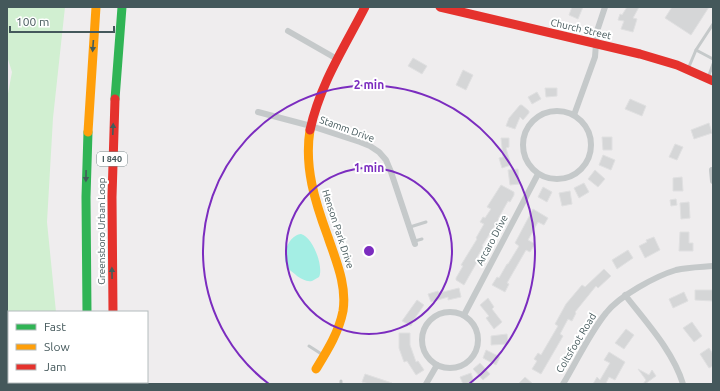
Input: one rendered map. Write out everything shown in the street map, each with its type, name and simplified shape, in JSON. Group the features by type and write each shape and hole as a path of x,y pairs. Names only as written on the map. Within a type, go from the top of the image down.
{"main road":[{"name":"Greensboro Urban Loop","path":"87,311 86,171 90,76 96,7"},
{"name":"Greensboro Urban Loop","path":"113,311 112,172 116,77 122,7"},
{"name":"Henson Park Drive","path":"316,369 339,325 344,297 341,273 323,224 309,172 308,155 310,126 318,96 328,73 365,7"},
{"name":"Church Street","path":"440,7 640,54 688,69 710,80"}],"street":[{"path":"574,115 595,57 596,31 605,7"},
{"path":"288,31 337,59"},
{"path":"552,111 563,111 574,115 583,122 589,131 592,142 591,153 587,163 580,172 565,179 548,179 538,174 530,166 524,156 523,144 525,132 531,122 540,115 552,111"},
{"name":"Stamm Drive","path":"258,112 310,126 360,142 379,152 386,160 415,242"},
{"path":"712,170 713,181"},
{"name":"Arcaro Drive","path":"464,315 538,174"},
{"name":"Coltsfoot Road","path":"563,384 591,335 607,312 625,295 676,270 713,266"},
{"path":"625,295 658,338 671,358 683,384"},
{"path":"453,312 464,315 472,322 477,332 478,343 475,354 468,362 458,367 447,368 436,365 428,358 423,348 422,337 425,326 432,318 442,313 453,312"},
{"path":"426,384 436,365"}],"lane":[{"path":"688,69 696,50 713,24"},
{"path":"696,50 713,59"},
{"path":"710,80 713,64"},
{"path":"410,227 426,222"},
{"path":"415,242 422,239"},
{"path":"309,346 324,355"}],"shaded area":[{"path":"7,7 65,7 53,118 47,222 56,311 8,311 8,383 56,384 7,384 7,99 12,72 7,56"},
{"path":"301,234 310,241 319,260 319,277 312,281 306,281 297,276 288,268 285,260 286,250 290,241 297,235"}],"building":[{"path":"572,7 583,7 578,19 569,15"},
{"path":"627,7 639,7 633,18 637,19 633,32 621,29 624,21 618,20 620,14 622,15"},
{"path":"672,7 709,7 691,35 665,18"},
{"path":"413,58 427,66 422,74 408,66"},
{"path":"463,70 473,75 466,90 456,85"},
{"path":"545,88 557,88 557,96 546,97"},
{"path":"537,92 541,99 532,104 528,97"},
{"path":"630,99 646,106 642,116 625,109"},
{"path":"520,105 529,111 529,113 523,120 520,117 515,129 506,126 509,118"},
{"path":"709,123 712,133 694,139 691,130"},
{"path":"602,137 612,137 612,150 603,150"},
{"path":"501,138 509,138 509,147 506,148 511,165 502,168 499,158 503,157"},
{"path":"675,144 683,147 677,160 669,157"},
{"path":"603,155 615,160 611,170 599,165"},
{"path":"518,169 519,184 510,185 508,170"},
{"path":"595,170 605,179 598,187 588,179"},
{"path":"682,177 683,191 673,191 673,178"},
{"path":"584,183 589,192 579,198 574,188"},
{"path":"501,185 514,192 514,195 510,202 508,201 499,219 482,246 483,247 475,261 477,262 464,285 456,280 456,278 463,266 461,265 477,239 476,238 484,224 480,222 483,217 485,218 491,209 487,207"},
{"path":"543,187 552,192 547,202 538,197"},
{"path":"570,191 572,204 562,206 559,193"},
{"path":"676,199 677,205 671,206 670,200"},
{"path":"689,202 690,218 681,219 680,203"},
{"path":"533,209 548,218 544,225 538,222 528,240 535,244 530,252 526,250 507,283 509,284 505,292 492,285 497,277 499,278 519,246 515,243"},
{"path":"680,232 689,232 689,243 693,243 693,251 679,251"},
{"path":"654,237 660,250 645,258 639,246 647,242 646,240"},
{"path":"628,250 633,258 617,269 612,260"},
{"path":"604,269 611,276 598,288 596,286 575,312 576,313 572,321 568,319 560,334 563,336 541,374 532,369 537,361 534,359 538,353 541,355 558,326 555,324 566,304 582,285 585,287"},
{"path":"459,288 461,297 448,300 448,297 431,302 428,294 438,291 439,293"},
{"path":"695,290 713,290 713,301 695,300"},
{"path":"684,292 688,301 673,308 669,299"},
{"path":"488,298 494,307 492,309 502,322 494,329 486,318 489,316 480,305"},
{"path":"417,300 424,305 411,326 402,321"},
{"path":"692,322 702,336 694,342 683,328"},
{"path":"626,329 634,335 624,349 615,343"},
{"path":"399,333 410,333 410,345 416,362 418,361 424,370 416,375 407,361 404,362 399,348"},
{"path":"507,334 508,344 491,345 491,336"},
{"path":"709,348 713,354 713,366 709,368 700,354"},
{"path":"486,350 500,357 496,365 483,358"},
{"path":"609,352 625,362 615,380 609,377 606,383 608,384 593,384 597,377 600,380 610,363 604,360"},
{"path":"480,363 490,374 483,380 473,369"},
{"path":"638,369 649,375 652,370 656,376 643,384 646,380"},
{"path":"471,373 474,382 463,384 460,377"},
{"path":"365,374 392,384 369,384 362,382"},
{"path":"525,377 533,384 518,384"}],"traffic: fast":[{"path":"115,99 122,7"},
{"path":"87,311 86,197 88,132"}],"traffic: slow":[{"path":"88,132 96,7"},
{"path":"310,130 308,157 312,184 319,211 340,273 344,301 343,311 336,334 316,369"}],"traffic: jam":[{"path":"310,130 314,113 326,82 365,7"},
{"path":"440,7 640,54 677,65 713,81"},
{"path":"113,311 112,197 115,99"}]}
